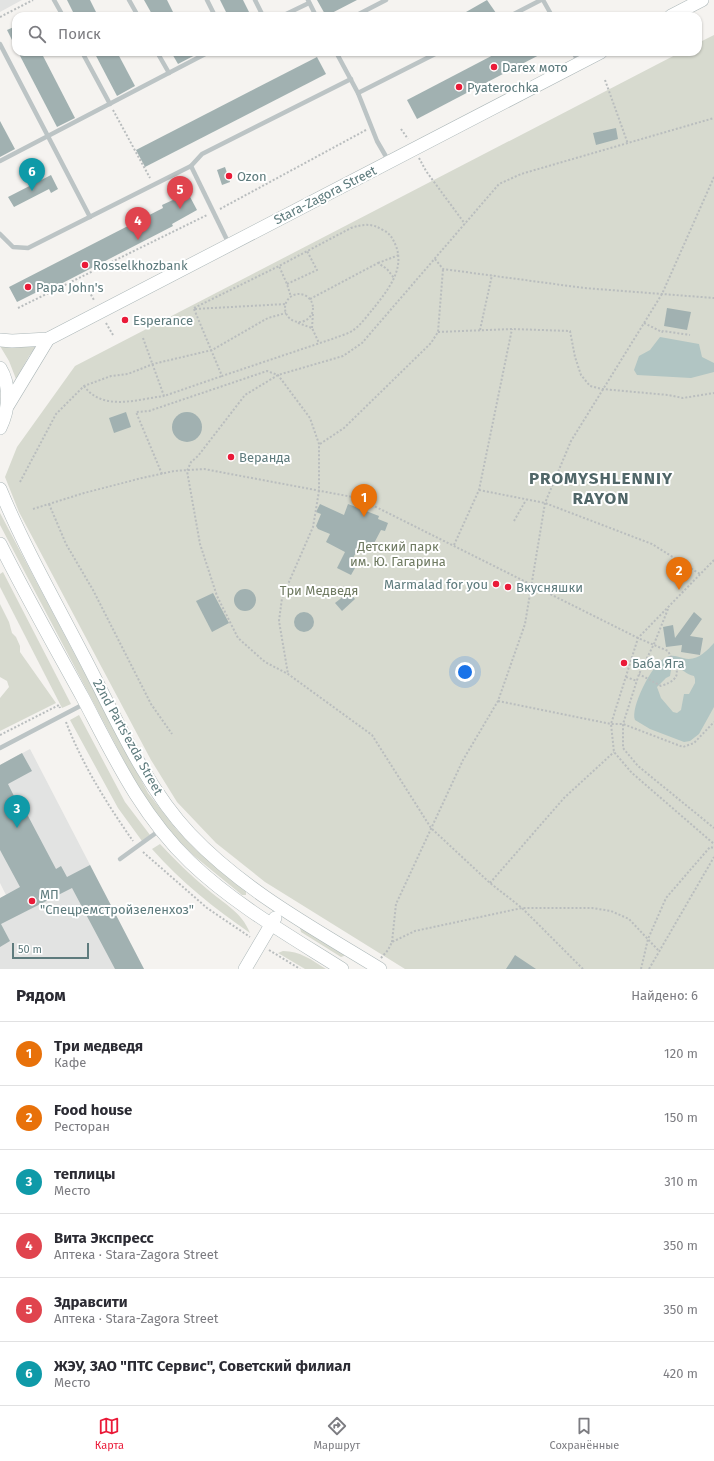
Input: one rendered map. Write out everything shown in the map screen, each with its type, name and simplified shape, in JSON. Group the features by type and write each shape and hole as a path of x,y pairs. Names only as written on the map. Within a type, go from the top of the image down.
{"street":[{"path":"680,12 702,0"},
{"name":"Stara-Zagora Street","path":"0,340 48,339 389,162 576,58"},
{"path":"0,428 8,405 48,339"},
{"path":"0,368 7,392 8,405"},
{"name":"22nd Parts'ezda Street","path":"0,489 45,580 132,748 163,800 190,834 250,887 281,908 380,969"},
{"name":"22nd Parts'ezda Street","path":"0,544 128,784 160,830 207,878 272,925 342,969"},
{"path":"245,969 281,908"},
{"path":"346,969 356,954"}],"lane":[{"path":"54,0 61,12"},
{"path":"129,0 136,12"},
{"path":"207,0 213,12"},
{"path":"255,0 261,12"},
{"path":"363,12 386,0"},
{"path":"518,12 542,0 550,12"},
{"path":"289,12 308,2 314,12"},
{"path":"0,44 90,217"},
{"path":"84,56 110,104"},
{"path":"159,56 169,73"},
{"path":"0,161 201,56"},
{"path":"338,56 358,93 389,162"},
{"path":"358,93 431,56"},
{"path":"0,234 13,247 28,248 191,166 202,154 351,79"},
{"path":"191,166 229,244"},
{"path":"0,748 85,703"},
{"path":"120,859 160,830"}],"path":[{"path":"0,18 33,0"},
{"path":"605,80 628,144"},
{"path":"110,104 154,185"},
{"path":"583,969 522,908 490,883 431,828 372,734 288,674 265,662 238,638 217,596 200,544 187,471 191,462 198,456 245,395 278,375 343,356 362,343 499,184 521,174 714,118"},
{"path":"18,308 213,212 372,127"},
{"path":"401,129 408,140"},
{"path":"419,158 426,171 465,224"},
{"path":"388,950 392,942 396,904 462,760 498,701 525,624 545,503 571,441 662,294 714,177"},
{"path":"84,386 90,394 105,402 164,396 352,331 365,318 386,292 394,278 399,255 387,232 369,224 360,225 351,228 194,309"},
{"path":"287,284 317,270 307,251"},
{"path":"310,298 378,263 399,255"},
{"path":"319,444 344,428 431,343 438,332 443,269 435,259"},
{"path":"378,263 387,269 394,278"},
{"path":"279,266 291,297"},
{"path":"443,269 584,288 714,298"},
{"path":"480,330 492,275"},
{"path":"85,284 94,300"},
{"path":"312,328 294,321 286,313 286,304 291,297 297,294 304,294 310,298 313,305 312,328 319,343"},
{"path":"194,309 286,304"},
{"path":"194,309 222,376"},
{"path":"294,321 303,321 311,316 313,312"},
{"path":"20,482 56,414 84,386 111,376 128,374 153,364 212,350 268,318 286,313"},
{"path":"106,323 113,335"},
{"path":"644,323 662,332 690,335"},
{"path":"438,332 512,329 570,331 575,357 581,375 590,386 602,389 668,395 683,398 714,393"},
{"path":"454,545 479,490 512,329"},
{"path":"143,338 164,396"},
{"path":"162,474 136,412 149,411 267,371 278,375 310,418 319,444 319,491 313,527 282,598 279,621 288,674"},
{"path":"33,509 84,492 162,474 204,469 358,498 638,638 668,651 677,668 676,679 661,686 639,674"},
{"path":"479,490 545,503 652,544 700,574"},
{"path":"514,521 526,500"},
{"path":"49,504 66,544 93,590 150,704 172,734"},
{"path":"714,560 638,638 611,724 614,752 632,773 714,844"},
{"path":"668,608 654,644 639,674 623,724 623,748 638,766 714,828"},
{"path":"626,677 637,681"},
{"path":"498,701 611,724 623,724 683,747 694,743 714,722"},
{"path":"0,735 59,705"},
{"path":"64,714 74,742 111,810 137,847 207,908 300,969"},
{"path":"490,883 564,798 614,752"},
{"path":"641,969 648,939 666,898 710,847 714,848"},
{"path":"649,969 714,857"},
{"path":"392,942 414,931 522,908 592,908 611,911 629,919 659,951"}],"shaded area":[{"path":"0,0 22,0 0,12"},
{"path":"660,337 699,344 702,357 714,363 714,372 691,378 637,375 634,370 639,356 650,350"},
{"path":"714,643 714,707 699,734 690,741 684,742 650,729 635,720 634,714 643,687 648,677 660,662 671,656 692,659 704,653","holes":["674,667 694,676 695,679 695,683 689,694 684,694 681,710 677,713 673,712 661,698 657,687 670,676 671,670"]},
{"name":"МП \"Спецремстройзеленхоз\"","path":"30,749 144,969 0,969 0,898 6,895 0,883 0,765"}],"green space":[{"name":"Детский парк им. Ю. Гагарина","path":"714,35 714,969 405,969 265,882 216,843 177,802 151,760 19,512 5,477 17,447 75,366 673,56 702,56 702,41"},
{"path":"39,343 29,356 16,379 9,361 0,346"},
{"path":"0,513 148,793 176,829 196,850 246,891 246,895 242,895 193,855 172,834 142,795 0,525"},
{"path":"3,572 71,704 62,708 0,587 0,574"},
{"path":"0,604 9,622 12,633 16,637 20,646 20,652 56,703 0,731 0,698 9,687 7,681 0,677"},
{"path":"79,715 125,802 150,835 142,841 118,808 70,720"},
{"path":"160,844 177,862 213,894 232,908 242,919 250,933 211,904 174,873 152,849"},
{"path":"304,927 344,953 344,956 341,957 301,932 300,928"},
{"path":"283,951 300,954 326,969 305,969 278,953"}],"building":[{"path":"67,0 90,0 96,12 73,12"},
{"path":"144,0 167,0 173,12 151,12"},
{"path":"220,0 243,0 249,12 226,12"},
{"path":"317,0 357,0 334,12 324,12"},
{"path":"487,0 495,12 466,12"},
{"path":"12,28 12,40 7,30"},
{"path":"20,56 43,56 75,118 57,127"},
{"path":"96,56 119,56 135,86 117,96"},
{"path":"173,56 193,56 178,64"},
{"path":"491,56 537,56 417,119 407,100"},
{"path":"317,57 326,74 145,167 136,150"},
{"path":"0,121 15,149 0,157"},
{"path":"616,128 618,139 596,145 593,133"},
{"path":"225,167 230,182 222,185 217,170"},
{"path":"51,175 58,189 51,193 49,189 14,207 8,197"},
{"path":"188,193 197,210 172,224 173,226 51,289 49,286 17,302 9,287 163,208 162,205"},
{"path":"667,308 691,312 687,330 664,326"},
{"path":"126,412 131,427 114,433 109,418"},
{"path":"187,412 193,413 201,421 201,433 193,441 187,442 181,441 173,433 172,427 173,421 181,413"},
{"path":"320,504 344,515 348,504 379,516 378,519 388,523 385,531 381,530 371,549 361,543 353,558 359,561 351,575 337,568 345,552 326,542 330,534 318,529 316,526 321,514 316,512"},
{"path":"245,589 253,592 256,600 253,608 245,611 237,608 234,600 237,592"},
{"path":"349,592 355,599 342,611 335,603"},
{"path":"213,593 229,623 212,632 196,601"},
{"path":"304,612 311,615 314,622 311,629 304,632 297,629 294,622 297,615"},
{"path":"694,612 702,619 690,636 703,638 700,655 681,652 682,645 666,647 663,627 673,625 675,638"},
{"path":"22,753 32,771 8,784 15,798 18,797 56,869 61,866 67,877 90,865 144,969 115,969 72,888 1,924 10,941 0,947 0,898 20,887 0,850 0,765"},
{"path":"515,955 536,969 506,969"}],"place":[{"name":"Darex мото","path":"494,67"},
{"name":"Pyaterochka","path":"459,87"},
{"name":"Ozon","path":"229,176"},
{"name":"ЖЭУ, ЗАО \"ПТС Сервис\", Советский филиал","path":"32,191"},
{"name":"Здравсити","path":"180,209"},
{"name":"Вита Экспресс","path":"138,240"},
{"name":"Rosselkhozbank","path":"85,265"},
{"name":"Papa John's","path":"28,287"},
{"name":"Esperance","path":"125,320"},
{"name":"Веранда","path":"231,457"},
{"name":"Три медведя","path":"364,517"},
{"name":"Marmalad for you","path":"496,584"},
{"name":"Вкусняшки","path":"508,587"},
{"name":"Food house","path":"679,590"},
{"name":"Баба Яга","path":"624,663"},
{"name":"теплицы","path":"17,828"},
{"name":"МП \"Спецремстройзеленхоз\"","path":"32,901"}],"district":[{"name":"PROMYSHLENNIY RAYON","path":"601,488"}],"park label":[{"name":"Три Медведя","path":"319,590"}]}
